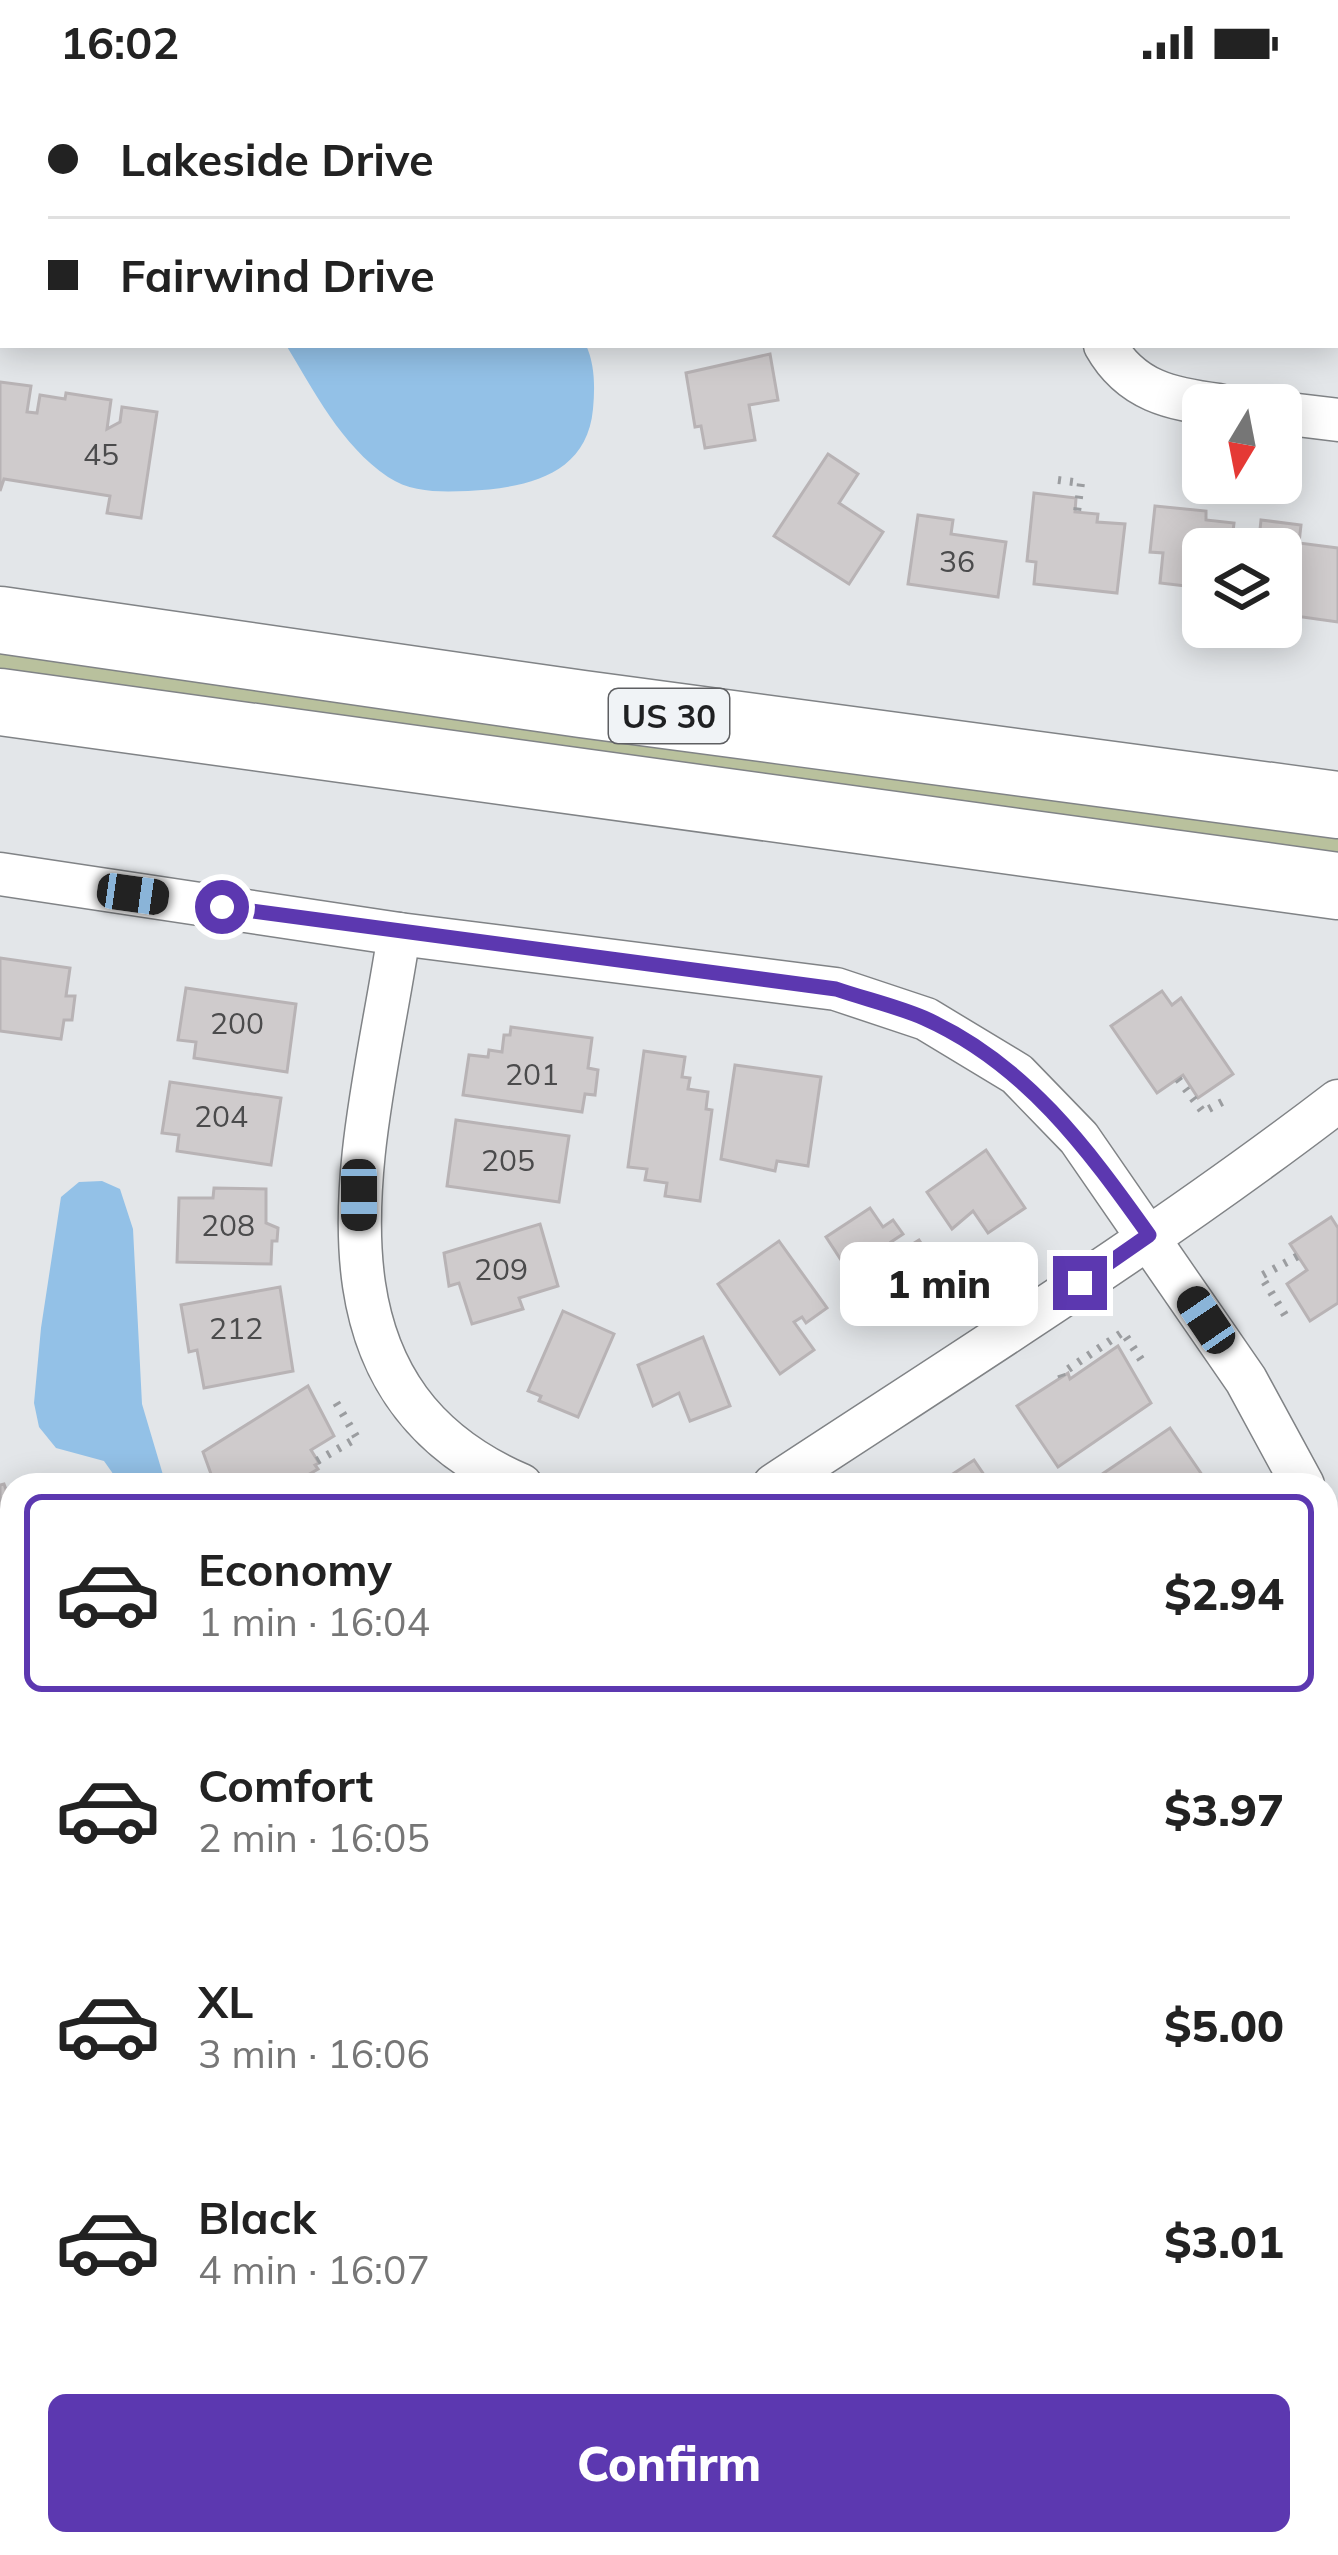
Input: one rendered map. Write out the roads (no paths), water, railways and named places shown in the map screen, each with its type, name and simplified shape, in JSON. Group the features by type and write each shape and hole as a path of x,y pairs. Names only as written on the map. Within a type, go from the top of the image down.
{"main road":[{"name":"US 30","path":"0,620 1338,805"},
{"name":"US 30","path":"0,702 1338,886"}],"street":[{"path":"1108,348 1149,391 1182,401"},
{"path":"1302,415 1338,420"},
{"path":"0,874 400,934 836,989 926,1019 1017,1074 1079,1138 1255,1394 1297,1473"},
{"path":"400,934 359,1195 360,1269 373,1338 413,1409 493,1473"},
{"path":"792,1473 1263,1158 1338,1101"}],"water":[{"path":"288,348 587,348 591,360 593,409 579,450 550,474 511,486 437,491 407,486 371,464 330,416"},
{"path":"102,1181 120,1189 133,1229 142,1404 162,1473 112,1473 104,1461 56,1448 39,1427 34,1403 41,1328 61,1197 79,1182"}]}
